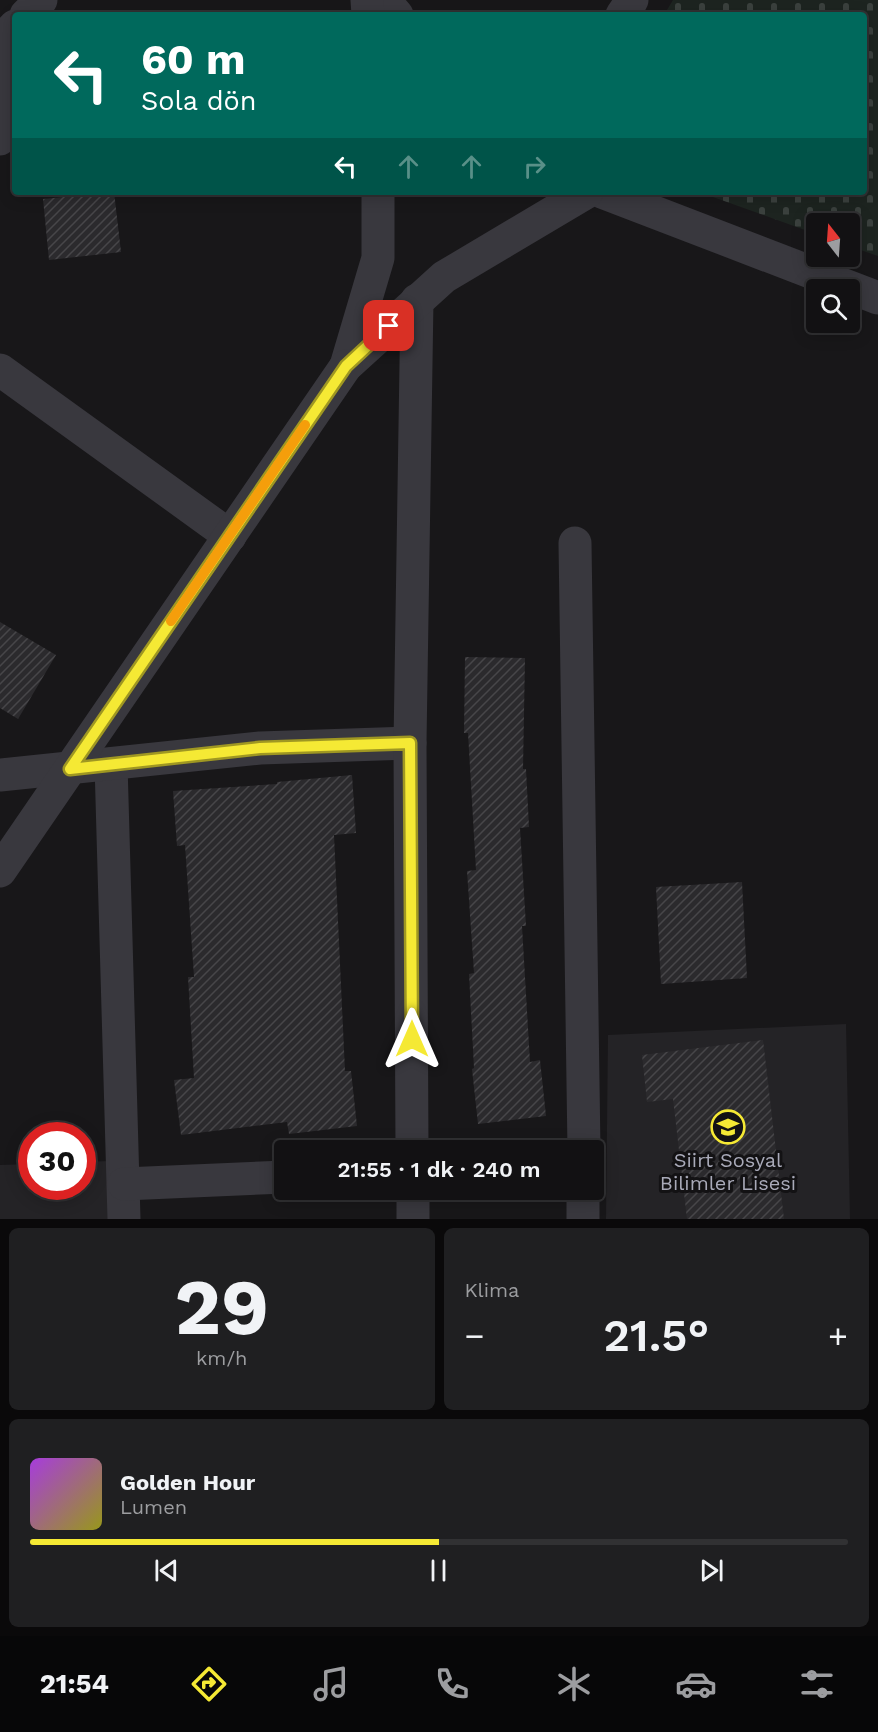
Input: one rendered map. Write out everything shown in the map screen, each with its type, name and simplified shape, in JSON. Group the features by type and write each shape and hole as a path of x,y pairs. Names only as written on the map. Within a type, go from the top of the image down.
{"street":[{"path":"29,12 42,0"},
{"path":"384,0 394,12"},
{"path":"0,139 3,65 8,33 12,29"},
{"path":"346,366 378,258 378,195"},
{"path":"0,871 346,366 444,277 582,195"},
{"path":"610,195 878,298"},
{"path":"412,1140 410,743 417,300"},
{"path":"0,370 230,536"},
{"path":"575,543 584,1140"},
{"path":"0,775 260,748 410,743"},
{"path":"111,764 124,1219"},
{"path":"124,1184 274,1177"},
{"path":"413,1200 413,1219"},
{"path":"583,1200 583,1219"}],"shaded area":[{"name":"Siirt Sosyal Bilimler Lisesi","path":"846,1024 850,1219 606,1219 608,1035"},
{"path":"109,1161 108,1219 0,1219 0,1165 18,1164 18,1200 96,1200 96,1162"}],"green space":[{"path":"673,0 878,0 878,256 860,250 860,213 806,213 806,230 707,195 867,195 867,12 666,12"}],"building":[{"path":"114,195 121,252 49,260 43,199"},
{"path":"0,622 56,655 18,719 0,708"},
{"path":"465,657 525,658 523,769 526,769 529,827 520,828 526,926 522,926 530,1062 540,1060 546,1116 478,1124 472,1069 474,1068 469,974 474,973 467,871 476,870 468,733 464,733"},
{"path":"352,775 356,833 334,835 345,1071 351,1071 357,1126 289,1134 287,1122 181,1135 174,1080 194,1078 188,977 194,977 185,845 177,846 173,791 277,784 277,782"},
{"path":"742,882 747,978 661,984 656,887"},
{"path":"763,1040 784,1219 687,1219 673,1099 647,1102 642,1055"}],"slow traffic":[{"path":"171,621 305,425"}],"place":[{"name":"Siirt Sosyal Bilimler Lisesi","path":"728,1127"}],"route":[{"path":"389,326 346,366 70,769 260,748 410,743 412,1039"}]}
